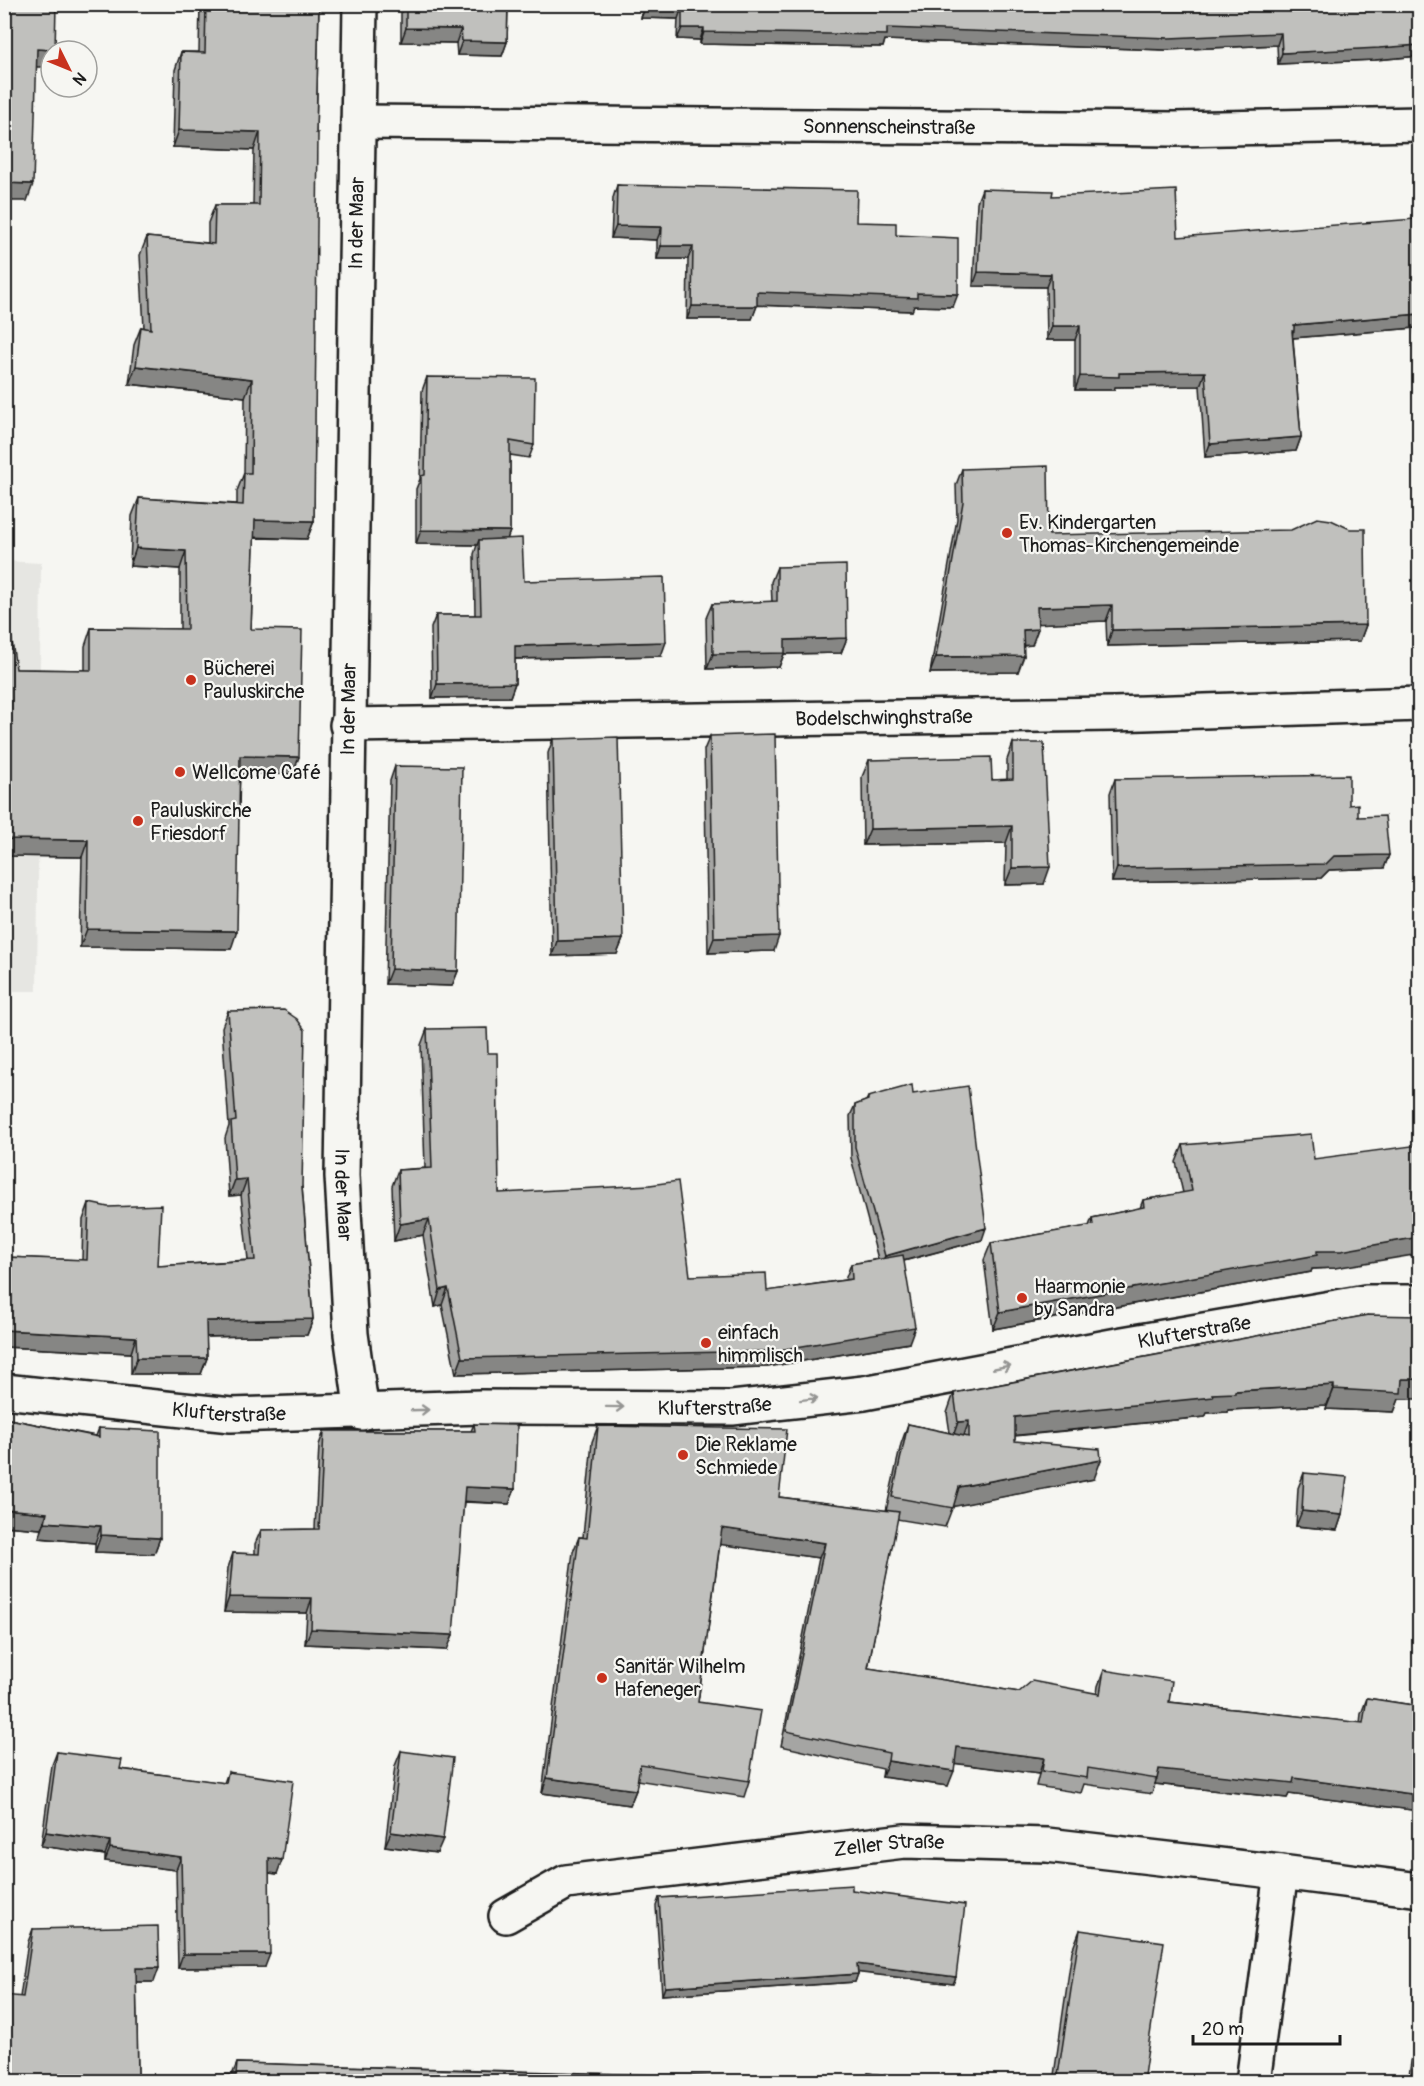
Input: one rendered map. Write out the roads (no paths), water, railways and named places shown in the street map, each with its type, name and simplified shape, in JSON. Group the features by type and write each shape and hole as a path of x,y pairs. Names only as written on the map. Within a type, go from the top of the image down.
{"street":[{"name":"In der Maar","path":"360,4 347,725 342,1176 351,1334 362,1413"},
{"name":"Sonnenscheinstraße","path":"358,122 1163,129 1419,124"},
{"name":"Bodelschwinghstraße","path":"347,725 1114,714 1419,704"},
{"name":"Klufterstraße","path":"4,1391 231,1415 362,1413 492,1407 732,1408 864,1393 1123,1344 1366,1302 1419,1302"},
{"name":"Zeller Straße","path":"506,1916 566,1882 904,1841 1047,1845 1419,1890"},
{"path":"1253,2082 1281,1872"}],"place":[{"name":"Ev. Kindergarten Thomas-Kirchengemeinde","path":"1007,533"},
{"name":"Bücherei Pauluskirche","path":"191,680"},
{"name":"Wellcome Café","path":"180,772"},
{"name":"Pauluskirche Friesdorf","path":"138,821"},
{"name":"Haarmonie by Sandra","path":"1022,1298"},
{"name":"einfach himmlisch","path":"706,1343"},
{"name":"Die Reklame Schmiede","path":"683,1455"},
{"name":"Sanitär Wilhelm Hafeneger","path":"602,1678"}]}
